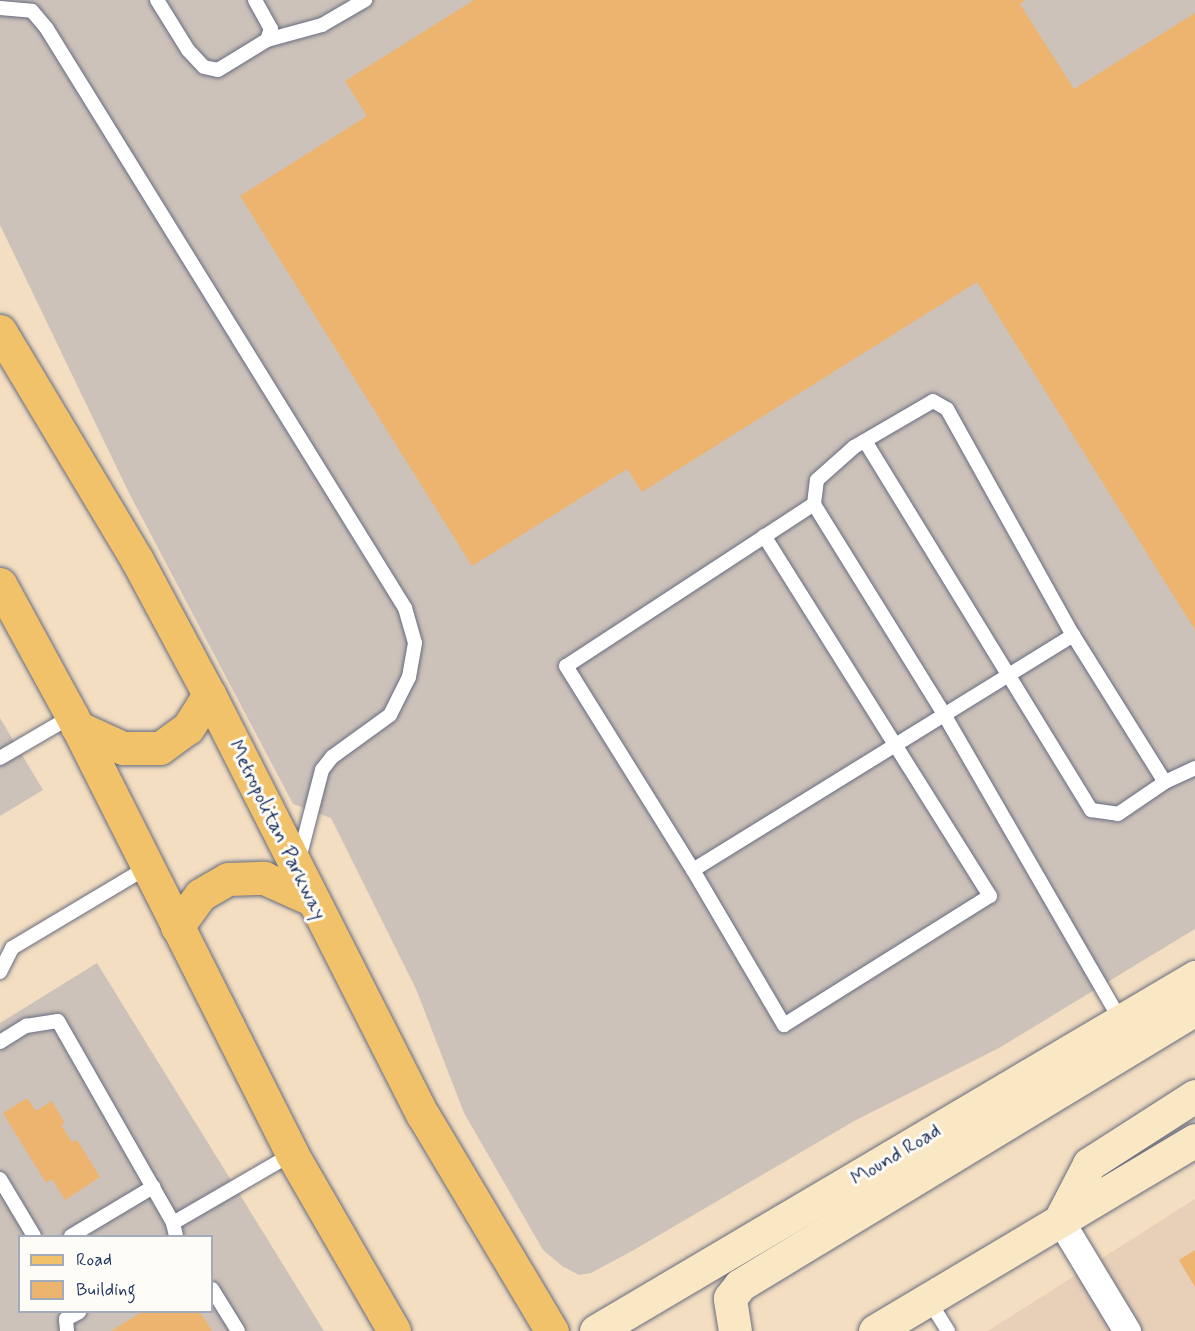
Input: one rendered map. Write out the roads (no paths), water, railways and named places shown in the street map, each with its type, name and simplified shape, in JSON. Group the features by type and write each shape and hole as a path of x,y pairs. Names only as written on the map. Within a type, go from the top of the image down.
{"main road":[{"name":"Metropolitan Parkway","path":"0,331 117,525 209,694 303,884 423,1115 552,1331"},
{"path":"0,584 75,722 292,1155 394,1331"},
{"path":"75,722 123,748 160,748 188,728 209,694"},
{"path":"177,927 200,895 228,879 264,878 303,884"},
{"name":"Mound Road","path":"596,1331 1195,977"},
{"path":"735,1331 730,1298 740,1285 1195,1009"},
{"path":"1060,1220 1089,1164 1195,1096"},
{"path":"874,1331 1195,1140"}],"street":[{"path":"1060,1220 1127,1331"}],"lane":[{"path":"157,0 188,50 204,67 218,70 267,40 316,28 365,0"},
{"path":"255,0 271,29 267,40"},
{"path":"0,8 32,11 47,29 405,608 415,643 410,677 390,715 332,757 322,770 303,884"},
{"path":"1121,1021 944,714 814,504 817,480 865,441 933,401 947,409 1073,635 1165,782"},
{"path":"865,441 1091,810 1118,814 1165,782 1195,768"},
{"path":"764,536 990,896 784,1025 693,870 566,666 764,536 814,504"},
{"path":"693,870 1073,635"},
{"path":"0,758 75,722"},
{"path":"0,972 12,948 148,867"},
{"path":"0,1042 26,1026 58,1021 175,1230 292,1155"},
{"path":"0,1179 33,1235"},
{"path":"73,1235 153,1188"},
{"path":"213,1291 238,1331"},
{"path":"928,1299 948,1331"},
{"path":"67,1331 66,1319 76,1313"}]}
